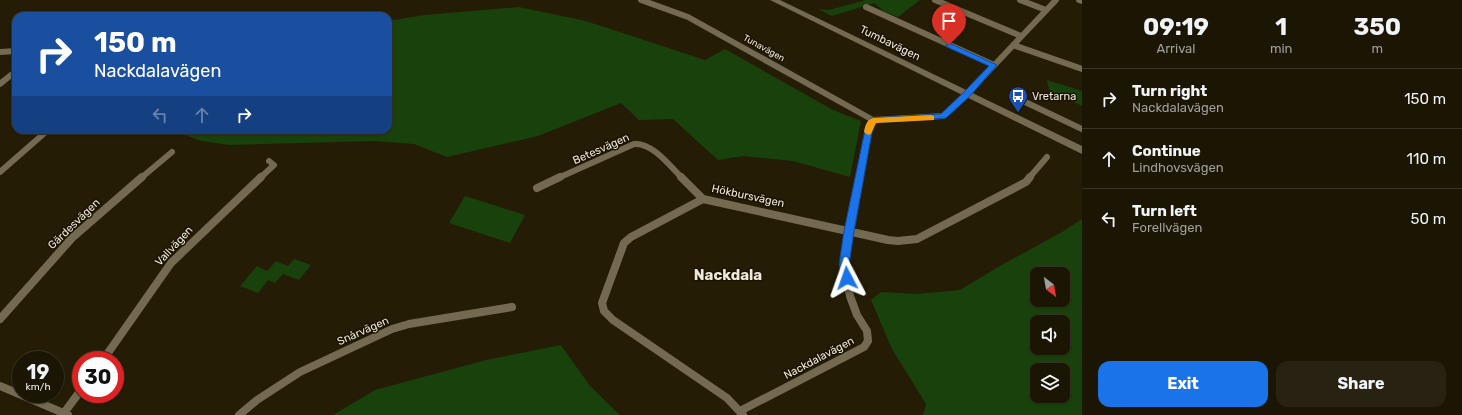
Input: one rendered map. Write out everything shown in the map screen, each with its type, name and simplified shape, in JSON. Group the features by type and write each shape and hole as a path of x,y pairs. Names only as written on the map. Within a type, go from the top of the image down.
{"main road":[{"name":"Tumbavägen","path":"774,0 1082,150"}],"street":[{"name":"Tunavägen","path":"641,0 698,22 873,120"},
{"path":"935,0 1021,36"},
{"path":"1020,0 1046,10"},
{"path":"873,120 938,118 943,116 967,94 1056,0"},
{"path":"866,7 994,65"},
{"path":"1013,45 1082,69"},
{"path":"0,52 12,51"},
{"path":"0,84 11,75 12,76"},
{"path":"1023,101 1082,129"},
{"name":"Nackdalavägen","path":"741,413 864,347 868,341 867,331 857,315 850,296 844,265 869,127 873,120"},
{"path":"0,172 43,134"},
{"name":"Betesvägen","path":"537,188 639,143 650,147 703,199"},
{"name":"Gärdesvägen","path":"0,319 72,238 172,152"},
{"name":"Hökbursvägen","path":"741,413 727,398 613,320 604,312 602,306 624,243 631,237 703,199 888,240 898,241 917,239 1026,182 1047,157"},
{"name":"Vallvägen","path":"109,351 172,263 274,165 269,161"},
{"name":"Snårvägen","path":"239,415 257,400 300,372 392,330 409,324 512,307"},
{"path":"0,386 66,414 73,403"}],"green space":[{"path":"866,0 920,0 898,17 885,12 874,3 832,16 818,9 829,10"},
{"path":"519,7 586,21 705,60 725,49 833,110 861,121 850,177 793,161 743,156 718,160 673,119 639,120 621,103 538,136 447,157 414,144 374,141 229,145 202,141 182,134 392,134 392,20 425,15"},
{"path":"1047,80 1082,91 1082,106 1049,90"},
{"path":"465,196 525,215 510,243 449,223"},
{"path":"1082,219 1082,415 923,415 926,404 892,349 871,300 881,292 916,294 960,290 998,267 1062,232"},
{"path":"294,259 311,265 299,280 283,274 275,283 268,280 258,293 240,286 257,266 267,271 276,261 288,266"},
{"path":"561,345 590,386 620,415 333,415 375,390 486,360"}],"slow traffic":[{"path":"868,132 873,120 931,118"}],"place":[{"name":"Vretarna","path":"1018,113"}],"district":[{"name":"Nackdala","path":"728,275"}],"route":[{"path":"847,278 844,265 847,253 849,231 869,127 873,120 938,118 943,116 956,105 994,65 949,45"}]}
